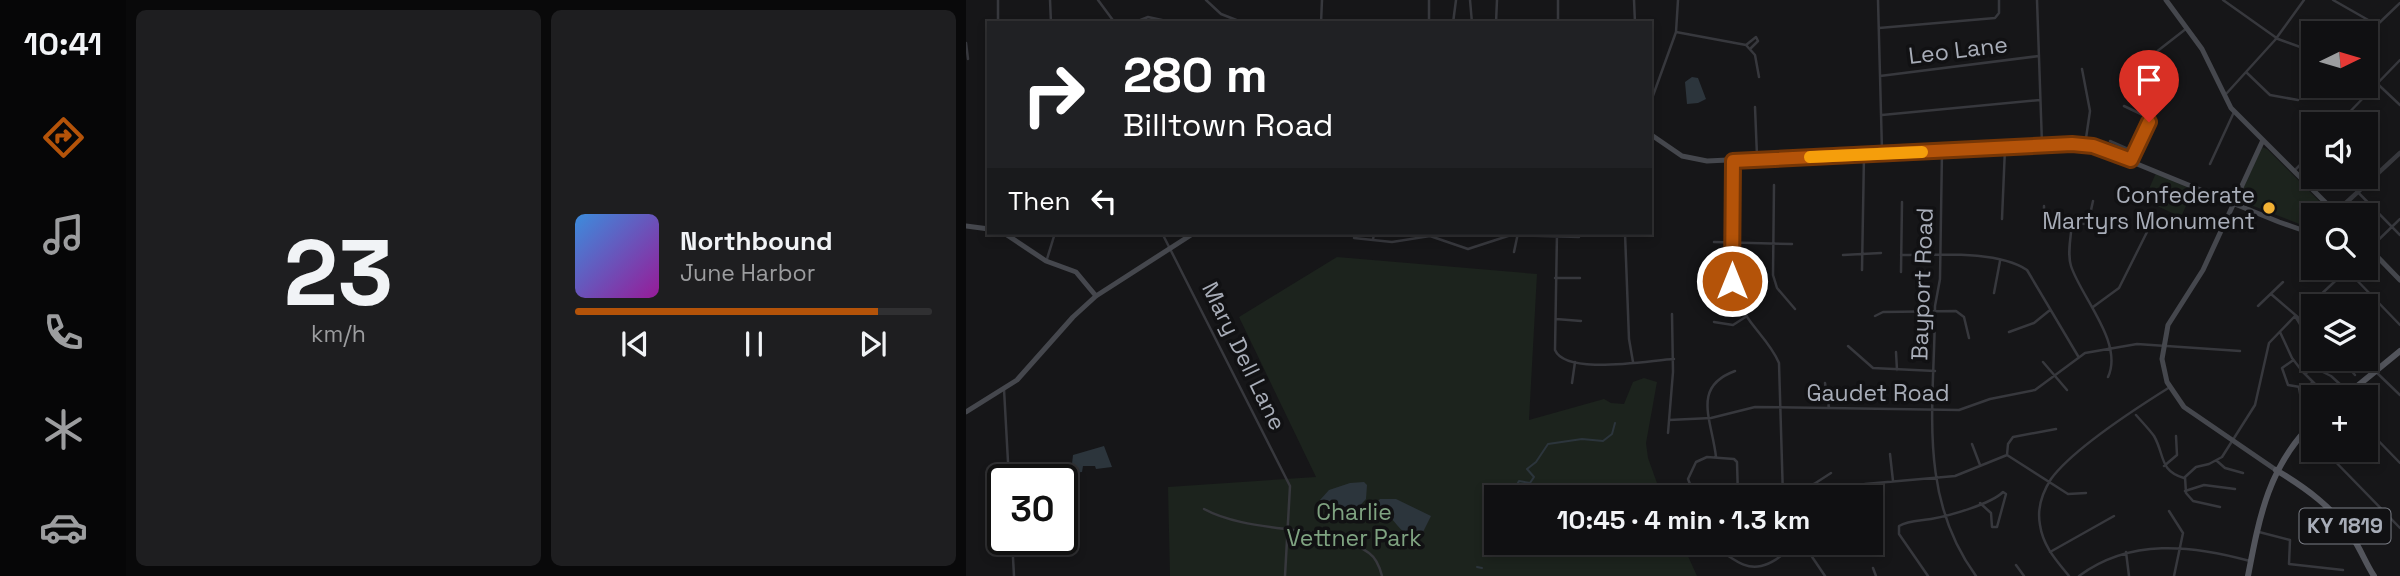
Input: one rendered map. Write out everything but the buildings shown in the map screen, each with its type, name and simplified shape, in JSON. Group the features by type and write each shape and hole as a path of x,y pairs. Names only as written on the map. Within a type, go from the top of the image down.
{"main road":[{"path":"2166,0 2204,54 2234,112 2324,203"},
{"path":"1652,135 1685,157 1707,161 2085,145 2131,160 2301,229"},
{"path":"2162,345 2168,325 2200,276 2263,140"},
{"path":"966,226 987,229"},
{"path":"1010,235 1046,261 1076,272 1096,296"},
{"path":"966,412 1022,375 1073,317 1096,296 1191,235"},
{"path":"2378,259 2400,280"},
{"name":"KY 1819","path":"2162,345 2164,369 2170,387 2190,412 2303,486 2335,514 2353,538 2374,576"},
{"path":"2359,385 2400,351"},
{"path":"2248,576 2256,532 2276,470 2301,437"}],"street":[{"path":"998,0 998,21"},
{"path":"1050,0 1051,21"},
{"path":"1098,0 1114,21"},
{"path":"1206,0 1221,14 1238,21"},
{"path":"1321,21 1322,0"},
{"path":"1429,0 1429,21"},
{"path":"1453,21 1456,0"},
{"path":"1470,0 1472,21"},
{"path":"1496,21 1497,0"},
{"path":"1558,0 1558,21"},
{"path":"1634,0 1635,21"},
{"path":"1652,92 1676,32 1678,0"},
{"path":"1878,0 1882,154"},
{"path":"1879,28 1995,18 1999,13 1999,0"},
{"path":"2037,0 2042,146"},
{"path":"2223,0 2277,38 2301,47"},
{"path":"2224,96 2277,38 2304,0"},
{"path":"2333,0 2377,25 2400,3"},
{"path":"1138,21 1148,17 1166,21"},
{"path":"2137,67 2187,28"},
{"path":"1676,32 1746,45 1751,48 1759,77"},
{"path":"1746,45 1756,37 1758,41 1751,48"},
{"path":"966,43 968,59"},
{"name":"Leo Lane","path":"1880,76 2039,56"},
{"path":"2400,60 2378,83 2400,106"},
{"path":"2082,69 2090,111 2085,145"},
{"path":"2246,72 2270,95 2298,100"},
{"path":"2350,112 2363,98"},
{"path":"1882,115 2040,100"},
{"path":"2124,106 2149,121 2131,160"},
{"path":"1755,107 1757,160"},
{"path":"2210,164 2234,112"},
{"path":"2110,141 2135,152"},
{"path":"2002,219 2005,148"},
{"name":"Bayport Road","path":"1942,151 1940,256 1935,311 1934,477 1943,516 1959,552 1976,576"},
{"path":"2346,203 2400,153"},
{"path":"1862,270 1864,155"},
{"path":"1733,161 1734,288 1747,316 1771,346 1779,363 1782,485"},
{"path":"2294,172 2301,164"},
{"path":"1774,185 1774,280 1795,309"},
{"path":"2354,189 2400,235"},
{"path":"2088,224 2093,201"},
{"path":"1901,272 1902,202"},
{"path":"2044,206 2044,216 2052,223 2088,224 2103,229"},
{"path":"2378,239 2400,219"},
{"path":"2072,223 2070,263 2093,307 2109,349 2108,377"},
{"path":"2093,307 2119,288 2150,226"},
{"path":"1046,261 1053,249 1055,235"},
{"name":"Mary Dell Lane","path":"1164,235 1276,456 1292,495 1287,531"},
{"path":"1373,240 1374,235"},
{"path":"1354,238 1392,242 1417,235 1430,236 1468,249 1515,235"},
{"path":"1514,252 1518,235"},
{"path":"1579,237 1556,235 1556,355 1563,360 1614,366 1674,359"},
{"path":"1625,235 1629,339 1633,363"},
{"path":"1713,242 1792,244"},
{"path":"1843,255 1881,253"},
{"path":"1901,255 1960,256 2018,264 2027,270 2078,356"},
{"path":"1994,293 2000,261"},
{"path":"1555,278 1580,278"},
{"path":"2321,294 2336,280"},
{"path":"2358,280 2400,326"},
{"path":"2258,306 2283,282"},
{"path":"2271,294 2301,321"},
{"path":"2009,332 2034,323 2050,310"},
{"path":"1875,316 1883,312 1935,311 1961,314 1969,338"},
{"path":"1668,433 1674,359 1672,314"},
{"path":"1714,322 1733,325 1747,316"},
{"path":"2184,478 2196,467 2217,461 2233,441 2255,405 2267,347 2295,316"},
{"path":"2295,316 2301,325"},
{"path":"1555,319 1581,321"},
{"path":"2280,331 2293,360 2318,385"},
{"name":"Gaudet Road","path":"1669,420 1711,418 1750,408 1959,410 1990,399 2031,391 2055,376 2078,356 2109,349 2133,344 2240,351"},
{"path":"1848,346 1871,368 1935,371"},
{"path":"1896,352 1897,370"},
{"path":"2293,360 2281,370 2288,385 2309,387 2313,382"},
{"path":"1572,383 1575,362"},
{"path":"2043,362 2067,390"},
{"path":"1716,457 1707,395 1718,377 1735,370"},
{"path":"2305,374 2308,371"},
{"path":"2319,371 2340,385"},
{"path":"2353,371 2356,374"},
{"path":"2376,372 2400,395"},
{"path":"1825,383 1829,408"},
{"path":"2068,576 2050,552 2041,533 2039,513 2050,481 2135,409 2170,387"},
{"path":"2299,388 2301,399"},
{"path":"1004,389 1008,464"},
{"path":"2136,415 2154,436 2164,466 2184,478"},
{"path":"2007,455 2008,444 2013,437 2056,429"},
{"path":"2164,466 2177,454 2176,436"},
{"path":"2378,440 2400,463"},
{"path":"1972,444 1980,465"},
{"path":"1734,458 1738,453"},
{"path":"1890,454 1893,481"},
{"path":"2007,455 2071,495 2086,493"},
{"path":"1865,484 1955,476 2007,455"},
{"path":"1690,485 1690,470 1700,459 1734,458"},
{"path":"1734,458 1737,463 1738,485"},
{"path":"2217,461 2225,468 2243,472"},
{"path":"2336,462 2400,528"},
{"path":"1810,485 1831,473"},
{"path":"2184,478 2185,491 2193,501 2220,507"},
{"path":"2185,491 2204,485 2235,489"},
{"path":"1928,576 1899,534 1899,526 1943,516 1997,497 2003,492 2006,494 1997,527 1992,527 1990,513 1980,503"},
{"path":"1204,509 1232,520 1325,537 1363,549 1371,554 1382,576"},
{"path":"2169,512 2182,528 2174,576"},
{"path":"2050,552 2114,516"},
{"path":"1285,576 1287,531"},
{"path":"2256,532 2289,539 2289,564 2343,570"},
{"path":"2079,576 2105,560 2126,552 2157,547 2180,548 2250,561"},
{"path":"2126,552 2129,576"},
{"path":"1013,555 1014,576"},
{"path":"1729,555 1744,565 1758,567 1782,555"},
{"path":"1810,555 1825,576"},
{"path":"2016,565 2024,576"},
{"path":"1873,568 1876,576"}],"green space":[{"path":"2262,147 2301,183 2301,189 2307,189 2321,203 2301,203 2301,225 2238,200"},
{"path":"2156,173 2193,190 2181,217 2144,200"},
{"name":"Charlie Vettner Park","path":"1337,257 1537,274 1529,420 1604,399 1611,403 1624,404 1633,382 1644,378 1657,382 1646,443 1658,485 1484,485 1484,555 1687,555 1697,576 1170,576 1168,487 1316,477 1239,317"}],"shaded area":[{"path":"1692,77 1698,78 1706,99 1687,104 1685,82"},
{"path":"1104,446 1112,467 1096,469 1095,466 1083,466 1082,472 1078,472 1078,464 1072,464 1073,455"},
{"path":"1364,482 1367,485 1366,499 1354,512 1335,511 1320,500 1329,490 1350,483"},
{"path":"1380,499 1396,499 1431,516 1420,538 1406,534 1386,512 1374,505"}],"waterway":[{"path":"1517,485 1519,481 1530,483 1534,477 1527,469 1536,462 1548,444 1582,439 1603,441 1612,434 1615,423"},
{"path":"1477,567 1482,568"}],"slow traffic":[{"path":"1810,157 1922,152"}],"place":[{"name":"Confederate Martyrs Monument","path":"2269,208"}],"route":[{"path":"1732,281 1733,161 2072,144 2093,146 2131,160 2149,122"}]}
